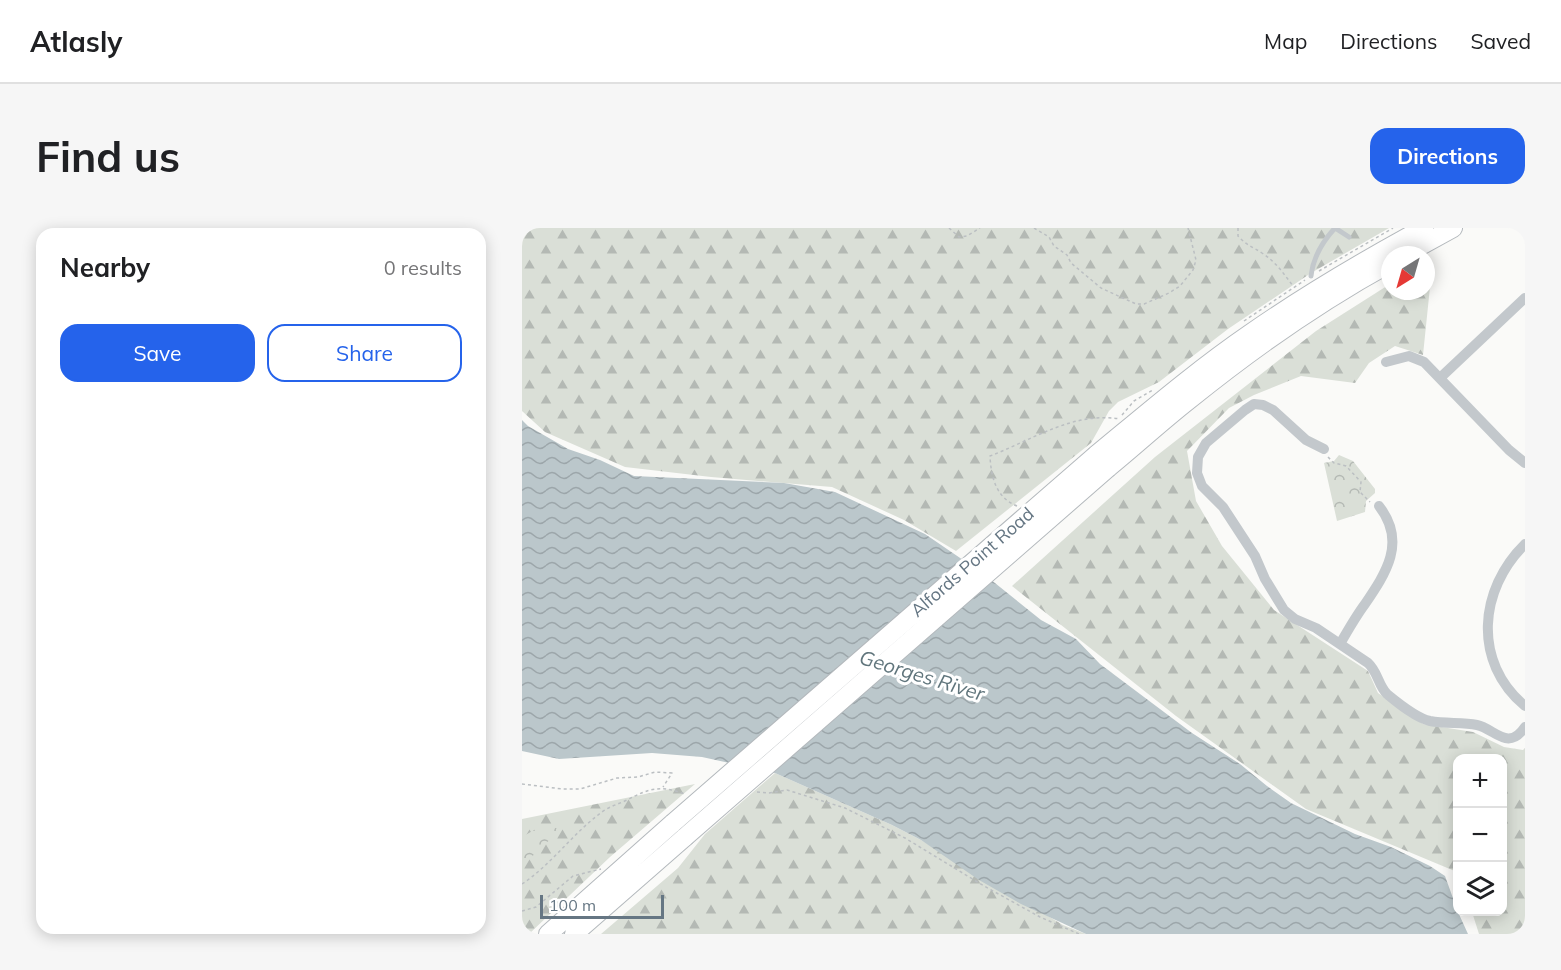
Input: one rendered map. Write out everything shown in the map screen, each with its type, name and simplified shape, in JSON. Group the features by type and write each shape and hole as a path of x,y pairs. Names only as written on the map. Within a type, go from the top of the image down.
{"highway":[{"name":"Alfords Point Road","path":"1135,434 1179,387 1250,334 1325,284 1424,228"},
{"path":"1420,246 1453,228"},
{"name":"Alfords Point Road","path":"574,934 679,830 1102,461 1135,434 1212,382 1277,333 1381,268"},
{"name":"Alfords Point Road","path":"548,934 613,877 679,830"}],"street":[{"path":"1440,378 1525,298"},
{"path":"1386,362 1403,356 1415,357 1424,362 1509,450 1525,463"},
{"path":"1324,449 1306,440 1273,410 1254,404 1206,443 1198,457 1197,473 1202,486 1223,507 1249,547 1284,610 1291,617 1311,625 1372,666 1381,687 1388,694 1425,719 1479,726 1503,738 1516,736 1525,727"},
{"path":"1340,644 1381,581 1390,560 1392,534 1389,522 1379,506"},
{"path":"1525,544 1508,563 1494,587 1489,605 1488,626 1490,647 1497,669 1507,687 1525,706"}],"lane":[{"path":"1311,276 1323,243 1335,228 1349,237"}],"path":[{"path":"949,228 958,237 967,236 980,228"},
{"path":"1034,228 1049,237 1054,246 1067,255 1071,263 1101,288 1136,304 1144,304 1169,293 1180,286 1193,270 1196,260 1188,228"},
{"path":"1238,228 1238,237 1276,265 1296,289"},
{"path":"1023,511 1007,501 998,491 992,476 990,456 1049,429 1102,417 1120,418 1135,434"},
{"path":"1324,449 1334,463 1346,466 1360,482 1360,492 1368,501 1379,506"},
{"path":"522,784 552,789 580,789 617,778 638,777 655,772 672,773 663,788"},
{"path":"522,884 545,867 567,842 601,813 650,789 663,788 688,795"},
{"path":"758,792 787,790 845,808 906,838 1040,917 1079,934"},
{"path":"522,911 536,907 573,876 605,868 613,877"}],"green space":[{"path":"522,228 1389,228 1311,273 1228,329 1159,382 1118,402 1109,411 1091,443 956,551 904,520 832,487 625,467 545,432 522,411"},
{"path":"1381,290 1381,300 1429,300 1423,355 1395,346 1369,363 1355,383 1301,376 1229,408 1187,451 1196,501 1222,546 1274,610 1368,671 1378,693 1423,724 1473,732 1504,747 1523,750 1525,748 1525,934 1479,934 1473,916 1507,916 1507,754 1453,754 1453,870 1306,809 1176,716 1012,586 1155,457 1316,331"},
{"path":"1339,455 1353,461 1375,489 1375,493 1366,501 1365,512 1337,521 1324,463 1334,461"},
{"path":"775,773 921,840 1063,925 1086,934 601,934 678,868 705,834"},
{"path":"695,784 610,857 529,934 522,934 522,819"},
{"path":"549,825 560,830 522,866 522,837 541,826"}],"water":[{"name":"Georges River","path":"522,420 528,426 568,449 600,460 634,476 784,483 835,492 925,534 985,575 1041,620 1076,639 1100,664 1291,803 1355,834 1391,847 1445,876 1453,898 1453,916 1460,916 1468,934 1086,934 1021,904 979,880 921,840 775,773 702,757 652,753 559,759 522,751"}]}
